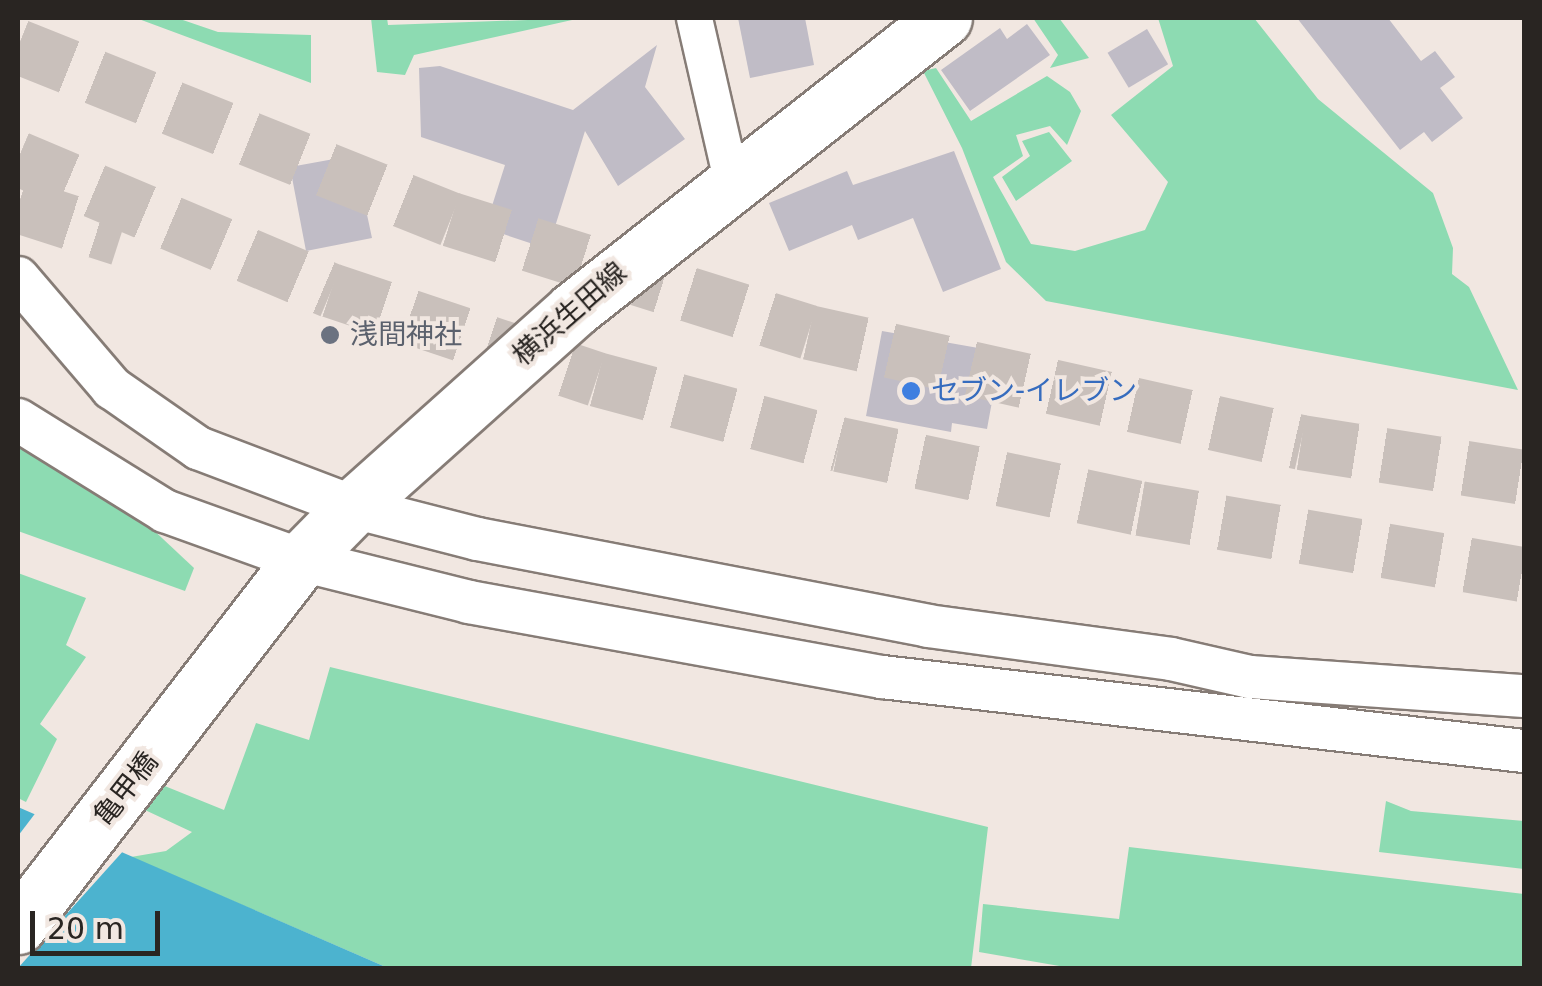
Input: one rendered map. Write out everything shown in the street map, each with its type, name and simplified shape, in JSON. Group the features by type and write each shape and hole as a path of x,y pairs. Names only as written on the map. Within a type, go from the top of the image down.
{"main road":[{"name":"横浜生田線","path":"234,651 300,560 352,507 731,179 944,18"},
{"name":"亀甲橋","path":"18,926 234,651"}],"street":[{"path":"694,18 731,179"},
{"path":"18,278 112,388 198,448 352,507 732,592 1171,659 1250,677 1524,696"},
{"path":"18,420 165,511 300,560 469,602 882,677 1524,751"},
{"path":"1171,659 1524,668"},
{"path":"1104,700 1524,721"}],"green space":[{"path":"136,18 177,18 218,32 311,35 311,83"},
{"path":"371,18 387,18 388,25 581,18 414,55 405,75 377,72"},
{"path":"1033,18 1059,18 1089,58 1050,68 1058,55"},
{"path":"1158,18 1254,18 1318,99 1433,193 1453,248 1452,274 1469,287 1518,390 1046,301 1006,262 962,148 923,71 936,68 971,121 1047,76 1070,92 1081,111 1067,145 1050,126 1016,135 1023,156 993,177 1031,244 1075,251 1145,230 1168,182 1111,115 1173,66"},
{"path":"1049,132 1072,161 1016,201 1002,177 1030,156 1022,141"},
{"path":"18,440 130,508 194,568 185,591 18,531"},
{"path":"18,573 86,598 66,645 86,657 40,724 57,739 26,802 18,798"},
{"path":"330,667 988,827 971,968 388,968 131,857 166,851 192,832 130,803 145,778 224,810 256,723 309,740"},
{"path":"1386,801 1411,811 1524,821 1524,869 1379,852"},
{"path":"1129,847 1524,894 1524,968 1071,968 979,952 983,904 1119,919"}],"water":[{"path":"18,807 388,968 18,968"}],"pier":[{"path":"37,811 125,849 18,968 18,836"}],"building":[{"path":"738,18 805,18 814,65 750,78"},
{"path":"1297,18 1388,18 1421,61 1435,51 1455,77 1440,88 1463,118 1432,142 1424,132 1400,150"},
{"path":"1027,24 1050,55 970,111 941,70 1000,28 1007,39"},
{"path":"1147,29 1168,64 1129,88 1108,53"},
{"path":"657,45 645,87 685,139 618,186 585,131 548,249 485,228 505,165 421,137 419,68 440,66 573,110"},
{"path":"954,151 1001,269 943,292 913,218 858,240 852,225 789,251 769,203 847,171 853,185"},
{"path":"334,159 336,168 356,163 372,238 306,251 290,167"},
{"path":"882,331 1001,352 987,429 952,423 951,432 866,416"}],"tunnel":[{"path":"18,46 451,219 809,332 1301,442 1524,477"},
{"path":"18,158 331,290 597,379 839,444 1140,508 1524,574"},
{"path":"18,205 120,238"}],"place":[{"name":"浅間神社","path":"330,335"},
{"name":"セブン-イレブン","path":"911,391"}]}
